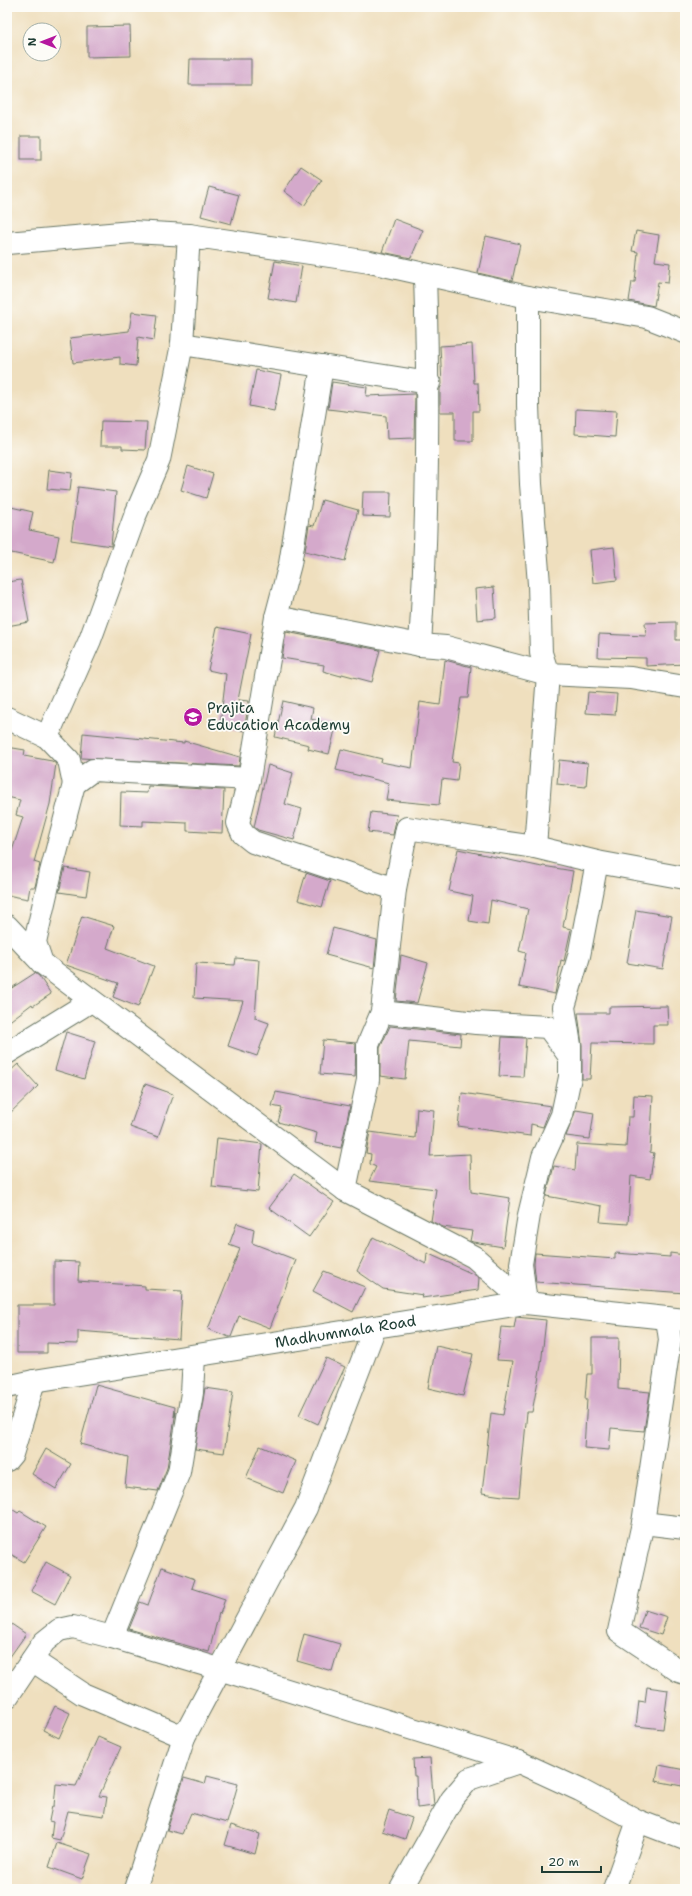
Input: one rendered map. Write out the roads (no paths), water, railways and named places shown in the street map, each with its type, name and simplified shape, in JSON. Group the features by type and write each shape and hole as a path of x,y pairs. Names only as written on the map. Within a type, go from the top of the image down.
{"street":[{"path":"7,243 132,232 189,235 370,262 528,297 647,317 685,332"},
{"path":"189,235 216,243"},
{"path":"47,737 90,640 135,516 159,460 182,344 189,235"},
{"path":"420,645 426,556 429,383 425,275"},
{"path":"528,297 528,405 531,484 539,584 541,653 548,674 535,847"},
{"path":"182,344 429,383"},
{"path":"322,366 290,564 276,617 249,779 238,823 243,834 253,842 395,890"},
{"path":"276,617 420,645 446,647 548,674 631,678 685,687"},
{"path":"7,718 47,737 69,760 74,784 51,872 35,942 42,964"},
{"path":"74,784 93,770 249,779"},
{"path":"345,1190 368,1080 368,1045 382,1012 395,890 407,828 535,847 597,862 685,878"},
{"path":"526,1304 521,1264 529,1215 543,1157 562,1116 570,1077 570,1057 564,1007 579,956 597,862"},
{"path":"7,926 42,964 345,1190 474,1257 526,1304"},
{"path":"7,1053 91,1001"},
{"path":"382,1012 476,1023 548,1028 570,1057"},
{"name":"Madhummala Road","path":"7,1387 34,1381 526,1304 676,1319"},
{"path":"676,1319 670,1340 643,1523 619,1631 679,1671 685,1673"},
{"path":"135,1889 184,1737 306,1508 375,1327"},
{"path":"112,1637 179,1472 192,1393 194,1357"},
{"path":"7,1460 12,1454 34,1381"},
{"path":"643,1523 685,1528"},
{"path":"7,1697 44,1642 59,1630 73,1627 219,1669 520,1762 580,1790 638,1821 685,1839"},
{"path":"32,1660 83,1694 184,1737"},
{"path":"401,1889 452,1799 469,1779 520,1762"},
{"path":"614,1889 638,1821"}],"place":[{"name":"Prajita Education Academy","path":"193,717"}]}
